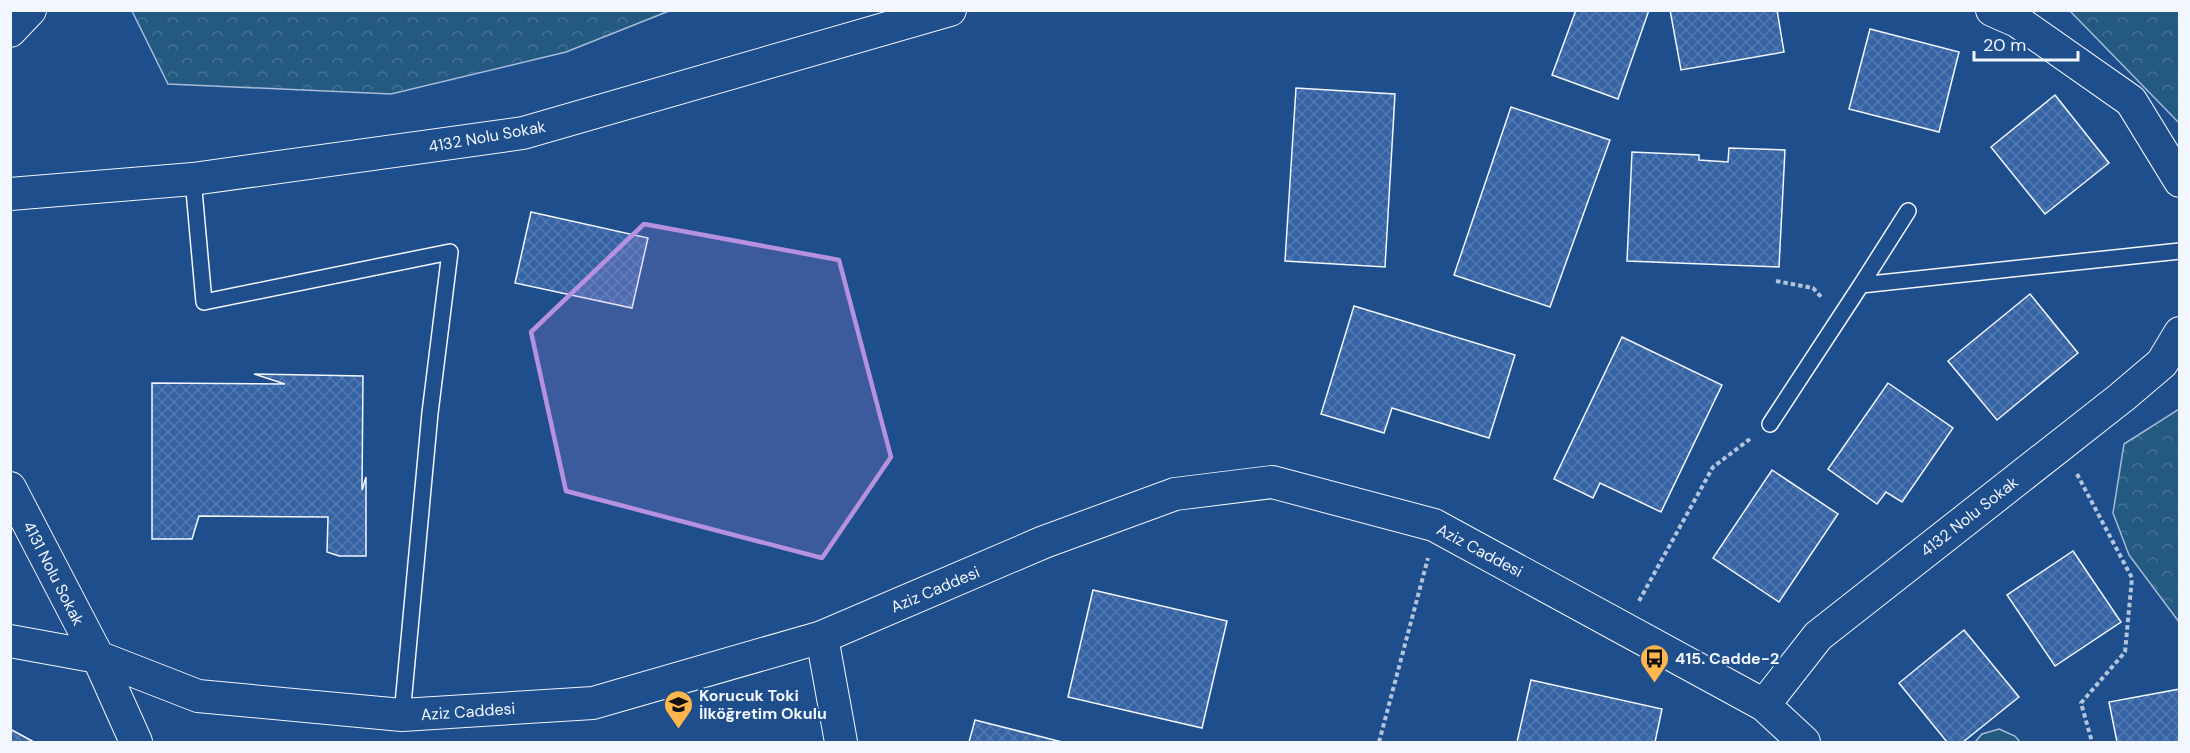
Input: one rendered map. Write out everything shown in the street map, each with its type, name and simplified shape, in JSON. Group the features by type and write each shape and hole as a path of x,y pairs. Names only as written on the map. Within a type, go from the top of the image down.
{"street":[{"path":"10,31 30,10"},
{"name":"4132 Nolu Sokak","path":"10,194 193,179 523,133 950,10"},
{"path":"1992,10 2017,21 2131,101 2180,181"},
{"name":"4132 Nolu Sokak","path":"1764,705 1818,636 2162,363 2180,333"},
{"name":"Aziz Caddesi","path":"10,641 98,657 198,696 402,715 593,703 822,637 1044,542 1175,495 1272,483 1434,525 1764,705 1804,742"},
{"name":"4131 Nolu Sokak","path":"10,488 98,657 136,742"},
{"path":"822,637 841,742"}],"lane":[{"path":"193,179 204,302 450,252 430,413 402,715"},
{"path":"1770,424 1908,211"},
{"path":"1860,285 2180,251"}],"path":[{"path":"1776,281 1813,288 1839,318"},
{"path":"1623,628 1713,467 1770,424"},
{"path":"2061,444 2132,578 2126,652 2081,703 2091,742"},
{"path":"1379,742 1428,557"}],"highlighted area":[{"path":"644,224 839,260 891,457 822,558 566,491 531,332"}],"green space":[{"path":"132,11 669,11 566,52 391,94 168,84"},
{"path":"2070,11 2179,11 2179,123"},
{"path":"2179,409 2179,622 2129,555 2113,513 2124,444"},
{"path":"1999,729 2015,736 2020,742 1975,742 1982,734"}],"building":[{"path":"1576,10 1649,10 1618,99 1552,75"},
{"path":"1670,10 1777,10 1784,52 1681,70"},
{"path":"1870,29 1959,52 1939,132 1849,109"},
{"path":"1296,88 1395,94 1385,267 1285,261"},
{"path":"2055,95 2109,163 2045,214 1991,147"},
{"path":"1511,107 1610,140 1550,307 1454,275"},
{"path":"1729,148 1785,150 1779,267 1627,261 1632,152 1699,155 1699,160 1728,162"},
{"path":"531,212 648,238 632,308 515,283"},
{"path":"2030,294 2078,353 1997,420 1948,361"},
{"path":"1354,306 1515,355 1489,438 1392,408 1384,433 1321,414"},
{"path":"1622,337 1722,385 1661,512 1600,483 1593,498 1554,479"},
{"path":"254,374 363,376 362,490 366,477 366,556 339,556 327,552 328,517 199,516 192,539 152,539 152,383 285,384"},
{"path":"1888,383 1953,428 1902,502 1886,492 1877,504 1828,469"},
{"path":"1772,470 1838,514 1779,602 1713,558"},
{"path":"2073,551 2121,622 2055,666 2007,595"},
{"path":"1093,590 1227,621 1202,728 1068,697"},
{"path":"1964,630 2019,697 1963,742 1947,742 1899,683"},
{"path":"1531,680 1662,709 1655,742 1517,742"},
{"path":"2180,689 2180,742 2117,742 2109,702"},
{"path":"975,720 1062,742 969,742"},
{"path":"10,729 34,742 10,742"}],"place":[{"name":"415. Cadde-2","path":"1654,684"},
{"name":"Korucuk Toki İlköğretim Okulu","path":"678,730"}]}
